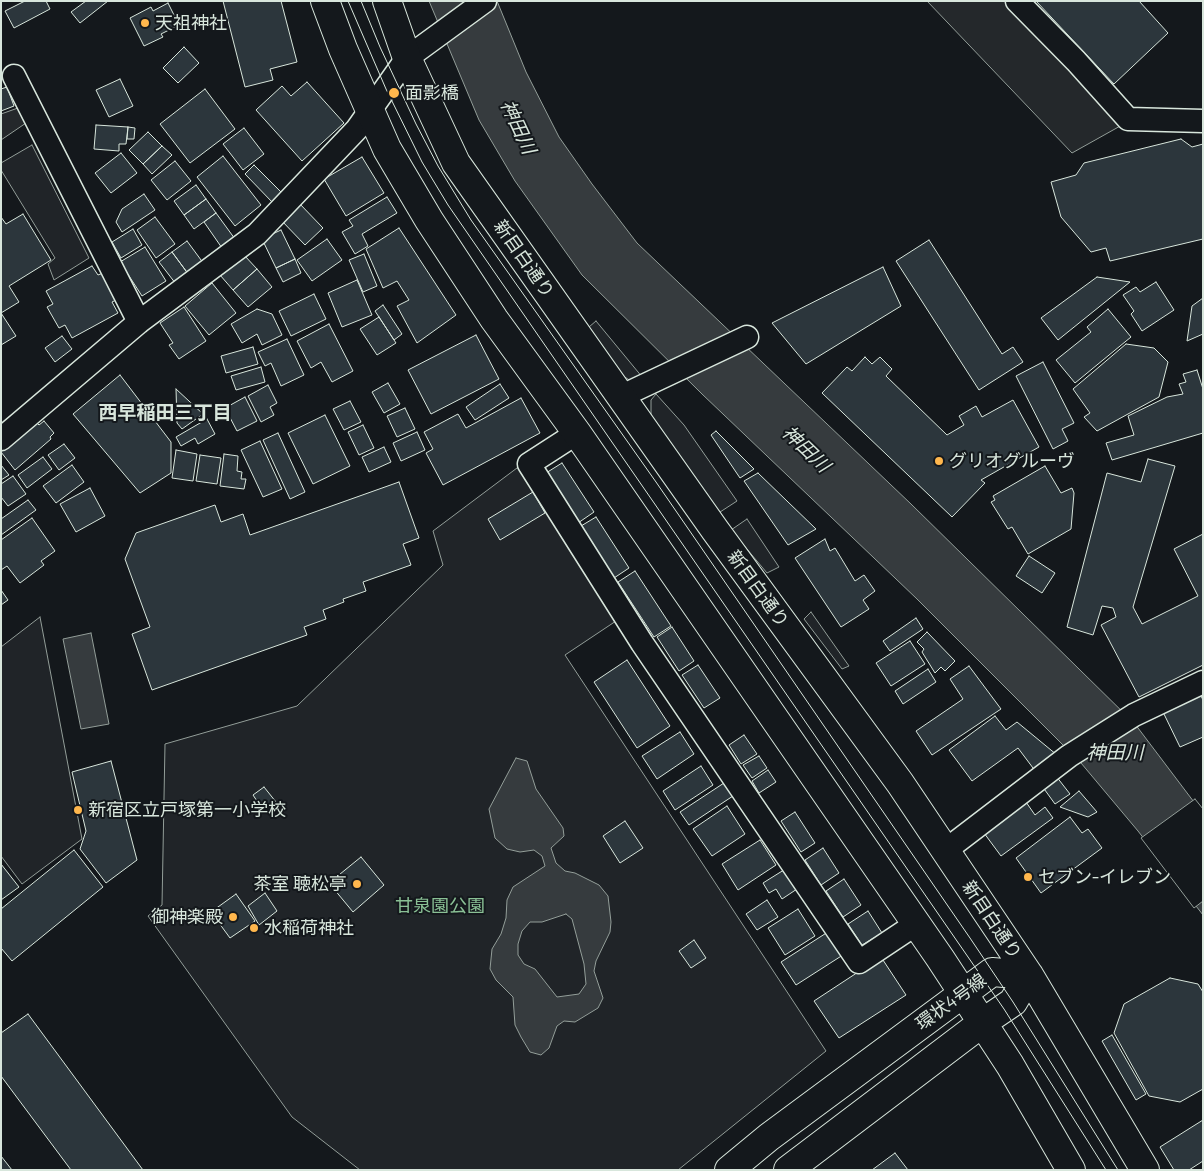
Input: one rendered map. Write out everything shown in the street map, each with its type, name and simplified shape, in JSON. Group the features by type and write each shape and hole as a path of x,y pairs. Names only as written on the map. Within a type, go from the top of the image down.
{"main road":[{"path":"325,1 386,149 429,220 494,318 577,433 962,992 1010,1065 1071,1170"},
{"name":"新目白通り","path":"387,1 408,58 456,163 715,530 894,775 946,850 1028,975 1145,1170"},
{"name":"環状4号線","path":"729,1170 769,1137 962,992 992,972 1028,975 1013,1002 982,1023 788,1170"}],"street":[{"path":"1,439 139,322 257,234 357,129 408,58 485,1"},
{"path":"1017,1 1076,61 1128,119 1203,121"},
{"path":"14,76 139,322"},
{"path":"622,396 745,337"},
{"path":"577,433 529,464 642,643 859,962 916,924"},
{"path":"946,850 1069,756 1134,715 1203,682"}],"green space":[{"path":"32,145 89,258 54,280 48,264 55,258 1,170 1,163"},
{"path":"596,321 643,378 631,381 620,374 589,327"},
{"path":"656,394 684,425 737,501 717,514 651,417 651,400"},
{"name":"甘泉園公園","path":"521,465 619,619 565,655 826,1051 678,1170 360,1170 292,1117 148,916 162,905 165,744 297,706 443,565 433,531"},
{"path":"747,519 779,567 767,573 731,530"},
{"path":"811,612 849,666 842,669 804,619"},
{"path":"40,617 82,839 22,884 1,856 1,647"}],"shaded area":[{"path":"927,1 1005,1 1069,66 1122,125 1072,153"},
{"path":"18,108 26,123 1,140 1,114"}],"water":[{"name":"神田川","path":"429,1 497,1 526,72 559,137 637,243 911,504 1135,724 1203,814 1203,915 1138,831 1081,763 917,599 702,394 582,275 515,181 479,120"},
{"path":"91,633 109,724 81,729 63,639"},
{"path":"516,758 527,761 536,789 563,828 564,836 551,848 556,863 565,871 575,873 599,885 608,896 611,922 610,932 596,961 594,971 603,998 598,1008 575,1022 564,1021 557,1026 549,1048 541,1055 530,1052 521,1037 515,1025 513,997 496,980 490,969 492,949 501,934 506,918 507,900 513,887 545,866 542,856 534,850 520,852 507,849 495,838 489,809","holes":["566,914 572,919 584,964 586,984 579,994 557,997 535,969 524,964 518,955 518,944 522,931 530,922 542,922"]}],"pier":[{"path":"1195,799 1203,809 1203,901 1194,908 1141,838"}],"building":[{"path":"25,1 46,1 50,9 14,28 5,11"},
{"path":"86,1 108,1 80,23 71,12"},
{"path":"223,1 281,1 297,62 270,69 273,80 245,87"},
{"path":"1036,1 1139,1 1168,33 1114,84"},
{"path":"168,3 179,25 161,34 163,37 144,46 130,18 151,7 153,11"},
{"path":"184,47 199,63 178,83 163,68"},
{"path":"120,79 133,106 109,117 96,90"},
{"path":"307,82 344,123 302,161 256,110 282,86 291,96"},
{"path":"7,87 14,106 1,111 1,89"},
{"path":"205,89 235,129 190,163 160,124"},
{"path":"96,125 128,127 126,144 119,144 119,151 94,149"},
{"path":"128,127 135,128 134,139 127,139"},
{"path":"244,128 264,154 243,170 223,144"},
{"path":"148,132 162,146 143,164 129,150"},
{"path":"1181,139 1192,147 1203,144 1203,239 1110,261 1106,248 1091,252 1061,217 1051,182 1076,175 1084,163"},
{"path":"162,146 172,155 152,174 143,164"},
{"path":"121,153 137,173 111,193 95,173"},
{"path":"223,156 261,205 235,226 197,177"},
{"path":"362,157 384,193 346,216 324,179"},
{"path":"175,161 191,181 167,200 151,180"},
{"path":"254,165 283,194 273,203 245,174"},
{"path":"196,185 206,199 184,215 174,201"},
{"path":"144,194 155,210 122,232 116,222 122,209"},
{"path":"387,197 397,213 362,234 368,246 355,254 342,232 353,226 349,220"},
{"path":"206,199 216,213 194,229 184,215"},
{"path":"298,202 323,228 305,245 280,219"},
{"path":"216,213 235,239 222,248 204,222"},
{"path":"23,214 51,260 9,286 19,302 1,313 1,217 6,224"},
{"path":"155,217 175,244 156,258 137,230"},
{"path":"399,228 456,315 417,343 397,306 409,300 397,281 383,288 366,249"},
{"path":"133,229 142,245 121,258 112,242"},
{"path":"281,230 295,259 276,268 262,239"},
{"path":"327,239 342,260 312,281 297,260"},
{"path":"929,240 1002,354 1013,347 1023,362 979,390 896,261"},
{"path":"187,241 204,264 189,275 172,252"},
{"path":"145,247 166,281 142,296 120,262"},
{"path":"172,252 189,275 176,284 159,262"},
{"path":"364,254 377,286 363,292 349,260"},
{"path":"244,255 257,269 233,290 220,275"},
{"path":"295,259 301,273 283,282 276,268"},
{"path":"92,266 98,275 103,273 118,299 112,302 118,313 72,338 65,325 59,328 47,307 53,304 46,291"},
{"path":"883,267 901,306 806,364 772,323"},
{"path":"257,269 272,287 248,307 233,290"},
{"path":"1097,277 1130,282 1058,340 1041,318"},
{"path":"357,280 372,315 342,327 328,293"},
{"path":"1156,282 1174,310 1142,331 1131,314 1134,311 1123,295 1136,287 1140,292"},
{"path":"212,283 236,313 209,335 185,306"},
{"path":"314,294 326,319 291,336 279,311"},
{"path":"1203,298 1203,334 1187,341 1192,306"},
{"path":"383,305 402,334 394,340 375,311"},
{"path":"184,307 206,341 179,359 169,345 173,343 160,323"},
{"path":"257,309 272,314 282,335 262,345 257,334 242,343 231,324"},
{"path":"1108,309 1131,337 1075,383 1056,360 1091,332 1087,327"},
{"path":"1,313 16,336 1,345"},
{"path":"379,317 396,343 377,355 360,329"},
{"path":"329,324 353,371 332,382 321,362 311,368 297,341"},
{"path":"476,335 499,379 431,414 408,370"},
{"path":"62,336 72,349 55,362 45,348"},
{"path":"287,339 304,375 281,386 271,363 265,366 258,352"},
{"path":"1126,344 1154,348 1168,362 1159,397 1097,431 1084,417 1090,413 1073,389"},
{"path":"253,347 258,364 226,373 221,356"},
{"path":"865,357 872,364 880,357 892,369 886,376 947,435 964,425 959,416 976,406 982,417 1013,400 1039,447 981,480 985,483 952,517 822,393 847,367 852,371"},
{"path":"1043,362 1074,423 1062,429 1068,441 1053,449 1016,376"},
{"path":"261,367 265,382 236,390 231,376"},
{"path":"1197,370 1203,389 1203,433 1112,460 1106,443 1134,435 1128,416 1167,397 1183,394 1179,384 1186,382 1183,374"},
{"path":"120,375 171,442 171,473 140,493 73,414"},
{"path":"388,383 400,404 384,413 372,392"},
{"path":"500,384 509,398 475,420 466,407"},
{"path":"268,385 277,403 270,407 274,415 261,422 248,396"},
{"path":"176,389 203,414 182,429 177,423"},
{"path":"245,397 257,421 237,431 225,408"},
{"path":"521,398 540,433 443,485 426,453 433,449 424,432 458,414 466,428"},
{"path":"350,401 361,422 344,430 333,409"},
{"path":"405,408 415,429 397,437 387,416"},
{"path":"325,415 350,466 313,484 288,433"},
{"path":"207,419 215,434 198,444 195,438 181,446 176,437"},
{"path":"44,421 54,433 50,437 51,439 15,470 1,452 36,422 39,425"},
{"path":"363,425 374,448 359,455 348,432"},
{"path":"716,431 754,469 740,478 711,435"},
{"path":"417,432 425,450 401,461 393,443"},
{"path":"278,433 305,492 290,499 263,440"},
{"path":"260,441 282,489 263,497 241,450"},
{"path":"64,444 75,458 59,470 48,455"},
{"path":"384,447 391,462 369,472 362,457"},
{"path":"176,450 197,454 193,481 172,478"},
{"path":"224,454 238,456 237,471 242,472 241,479 246,479 244,489 220,486"},
{"path":"200,455 221,458 217,484 196,481"},
{"path":"43,457 52,469 27,488 18,475"},
{"path":"1148,459 1175,466 1133,607 1142,624 1198,596 1174,549 1203,534 1203,665 1139,697 1101,625 1116,617 1113,608 1102,606 1093,635 1067,627 1107,473 1141,482"},
{"path":"562,463 594,512 578,523 546,473"},
{"path":"1,465 9,475 1,480"},
{"path":"72,465 84,482 56,503 43,486"},
{"path":"1045,466 1061,493 1072,488 1074,493 1071,529 1028,554 1012,527 1008,529 991,502 995,500 993,496"},
{"path":"758,473 816,529 788,545 744,481"},
{"path":"13,476 26,494 8,506 1,497 1,484"},
{"path":"399,482 419,538 403,544 411,565 363,582 366,591 343,599 344,602 323,610 326,619 304,627 307,635 152,690 132,634 150,627 125,559 136,533 215,505 221,522 243,514 250,535"},
{"path":"90,488 105,516 76,532 60,504"},
{"path":"533,492 545,513 500,540 488,519"},
{"path":"28,500 36,510 1,535 1,519"},
{"path":"596,517 629,568 614,578 581,526"},
{"path":"32,518 55,551 41,561 44,565 20,583 7,566 1,570 1,540"},
{"path":"825,539 830,551 835,548 855,581 864,575 875,591 863,600 869,609 841,627 795,558"},
{"path":"1029,556 1055,573 1042,593 1016,576"},
{"path":"635,571 671,626 654,637 618,582"},
{"path":"1,590 8,600 1,605"},
{"path":"916,618 923,629 890,651 883,641"},
{"path":"672,627 694,661 679,671 657,637"},
{"path":"927,632 955,661 945,671 941,667 935,673 922,652 924,649 917,642"},
{"path":"910,641 925,664 891,686 876,663"},
{"path":"627,660 670,726 637,748 594,682"},
{"path":"698,665 720,698 704,708 682,675"},
{"path":"969,666 1001,709 932,755 916,731 963,699 950,679"},
{"path":"928,669 936,682 903,704 895,691"},
{"path":"1200,694 1203,700 1203,737 1180,747 1163,712"},
{"path":"995,716 1006,730 1017,722 1057,755 1036,772 1018,748 972,781 949,750"},
{"path":"680,732 694,754 657,779 642,756"},
{"path":"744,735 757,754 741,764 729,745"},
{"path":"759,756 767,768 752,778 743,765"},
{"path":"111,761 137,860 106,883 80,849 86,831 72,772"},
{"path":"701,766 713,785 675,810 663,791"},
{"path":"768,770 776,782 759,793 752,781"},
{"path":"1056,776 1070,794 1055,804 1042,786"},
{"path":"724,783 733,796 689,825 680,812"},
{"path":"264,787 276,802 263,810 253,795"},
{"path":"1079,791 1097,812 1088,817 1060,807"},
{"path":"1026,802 1035,815 1045,807 1053,818 1001,856 984,833"},
{"path":"727,806 745,834 712,856 693,829"},
{"path":"795,812 815,843 801,852 781,821"},
{"path":"1070,817 1082,833 1088,829 1102,848 1041,893 1016,858"},
{"path":"625,821 643,848 620,863 603,836"},
{"path":"760,840 776,865 738,890 722,864"},
{"path":"823,848 839,873 821,885 805,860"},
{"path":"74,850 103,887 12,961 1,948 1,909"},
{"name":"茶室 聴松亭","path":"361,857 384,885 353,912 329,883"},
{"path":"1,864 19,887 1,900"},
{"path":"787,868 800,887 782,899 776,889 769,893 763,883"},
{"path":"844,879 861,905 843,917 826,891"},
{"path":"265,893 277,911 259,925 248,906"},
{"name":"御神楽殿","path":"236,894 255,921 230,938 211,912"},
{"path":"767,900 778,917 757,930 746,914"},
{"path":"798,909 815,936 785,955 768,928"},
{"path":"868,911 882,933 862,945 848,924"},
{"path":"831,930 846,953 796,985 781,962"},
{"path":"694,940 706,958 691,968 679,951"},
{"path":"881,957 906,995 839,1038 814,1001"},
{"path":"1170,978 1198,984 1203,992 1203,1089 1180,1102 1149,1096 1114,1033 1124,1004"},
{"path":"28,1014 143,1170 71,1170 1,1076 1,1033"},
{"path":"1112,1035 1146,1094 1136,1100 1102,1041"},
{"path":"1203,1120 1203,1161 1189,1170 1174,1170 1160,1147"},
{"path":"895,1153 908,1170 872,1170"},
{"path":"1,1156 12,1170 1,1170"}],"tram line":[{"path":"348,1 386,89 422,162 448,205 1004,1009 1106,1170"},
{"path":"361,1 416,124 438,166 471,220 656,482 970,938 1013,1002 1118,1170"}],"place":[{"name":"天祖神社","path":"145,23"},
{"name":"面影橋","path":"394,93"},
{"name":"グリオグルーヴ","path":"939,461"},
{"name":"新宿区立戸塚第一小学校","path":"78,810"},
{"name":"セブン-イレブン","path":"1028,877"},
{"name":"茶室 聴松亭","path":"357,884"},
{"name":"御神楽殿","path":"233,917"},
{"name":"水稲荷神社","path":"254,928"}],"district":[{"name":"西早稲田三丁目","path":"165,413"}]}
